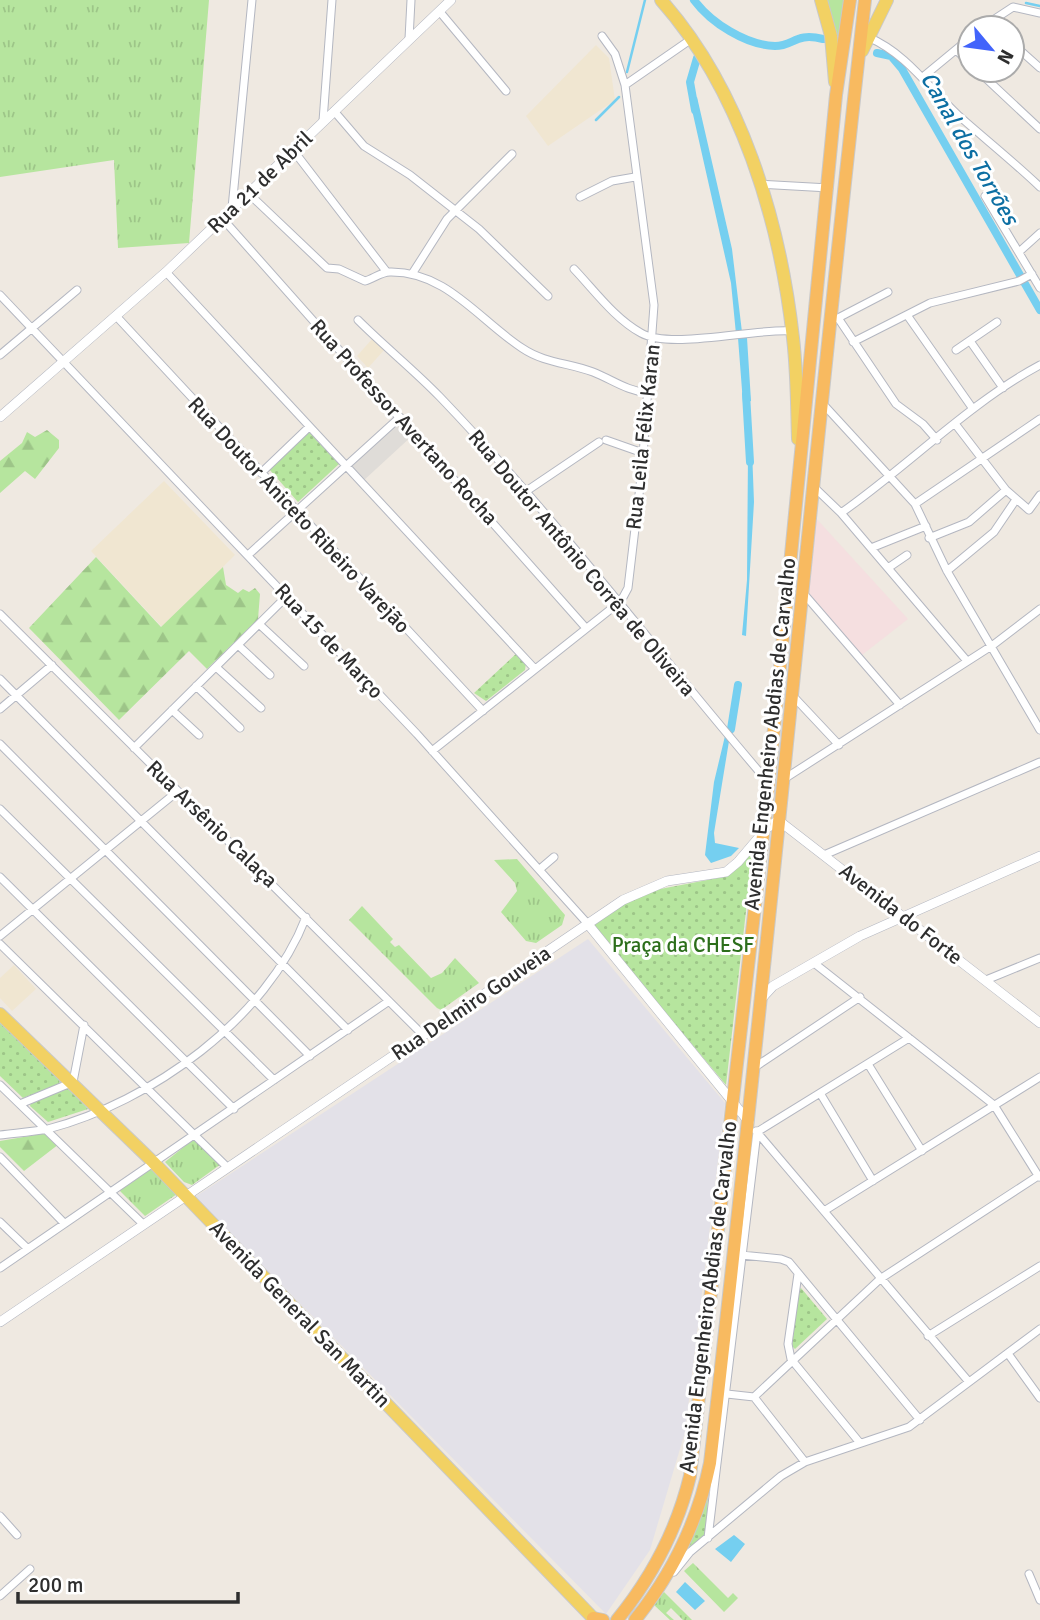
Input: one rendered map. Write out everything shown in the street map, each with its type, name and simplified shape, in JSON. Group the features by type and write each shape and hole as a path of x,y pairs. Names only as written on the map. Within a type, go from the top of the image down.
{"highway":[{"name":"Avenida Engenheiro Abdias de Carvalho","path":"604,1619 666,1547 690,1476 768,783 829,188 836,95 850,0"},
{"name":"Avenida Engenheiro Abdias de Carvalho","path":"637,1620 681,1557 700,1504 710,1463 753,1127 750,1103 778,820 835,318 865,0"},
{"path":"652,1599 662,1575 666,1547 681,1557"}],"main road":[{"path":"661,0 690,40 741,131 759,184 778,254 792,331 799,475"},
{"name":"Avenida Engenheiro Abdias de Carvalho","path":"821,0 834,49 836,95"},
{"path":"859,58 887,0"},
{"name":"Avenida General San Martin","path":"0,1014 153,1162 604,1619"}],"street":[{"path":"232,208 252,0"},
{"path":"323,121 332,0"},
{"path":"409,40 411,0"},
{"name":"Rua 21 de Abril","path":"0,416 66,362 166,272 451,0"},
{"path":"1001,14 1013,7 1040,13"},
{"path":"440,12 506,91"},
{"name":"Rua Leila Félix Karan","path":"602,36 615,54 625,85 653,302 653,339 643,453 628,589 621,601"},
{"path":"868,36 890,47 924,76 957,114 1038,182"},
{"path":"625,85 690,40"},
{"path":"924,76 956,50"},
{"path":"1026,56 1040,68"},
{"path":"992,84 1040,129"},
{"path":"334,111 364,145 410,175 488,237 548,296"},
{"path":"293,150 386,271"},
{"path":"412,274 455,211 512,153"},
{"path":"580,197 612,181 635,177"},
{"path":"759,184 829,188"},
{"path":"247,192 327,268 339,269 365,281 386,271 428,278 454,293 526,350 554,363 593,372 634,392 648,393"},
{"path":"985,196 1040,288"},
{"name":"Rua Professor Avertano Rocha","path":"222,218 337,351 400,417 585,627"},
{"path":"1018,252 1040,233"},
{"path":"574,269 625,323 653,339 733,336 769,329 792,331"},
{"path":"166,272 534,668"},
{"path":"853,342 930,303 1019,281 1031,274"},
{"path":"0,355 77,290"},
{"path":"888,292 835,318 895,404 923,424 937,440"},
{"name":"Rua 15 de Março","path":"0,295 432,751 587,923"},
{"path":"907,315 973,409"},
{"name":"Rua Doutor Aniceto Ribeiro Varejão","path":"117,317 483,711"},
{"name":"Rua Doutor Antônio Corrêa de Oliveira","path":"358,320 428,384 526,492 621,601 647,640 768,783"},
{"path":"956,350 997,322"},
{"path":"970,341 1003,388"},
{"path":"841,513 891,478 973,409 1003,388 1038,369"},
{"path":"824,405 915,504 947,571 993,645 1040,730"},
{"path":"248,555 400,417"},
{"path":"915,504 980,457 1040,419"},
{"path":"956,425 1015,501 1027,510 1040,495"},
{"path":"261,473 309,427"},
{"path":"526,492 602,441 643,453"},
{"path":"815,488 841,513 967,662"},
{"path":"929,538 969,522 1006,490"},
{"path":"947,571 994,532 1015,501"},
{"path":"871,548 926,526"},
{"path":"888,568 907,555"},
{"path":"804,594 901,705"},
{"path":"134,748 287,596"},
{"path":"432,751 621,601"},
{"path":"783,780 993,645 1040,609"},
{"name":"Rua Arsênio Calaça","path":"0,614 423,1035"},
{"path":"1033,615 1040,623"},
{"path":"259,624 304,666"},
{"path":"238,645 270,675"},
{"path":"0,709 52,666"},
{"path":"216,667 261,708"},
{"path":"0,679 285,963 348,1030"},
{"path":"196,686 240,728"},
{"path":"793,696 839,745"},
{"path":"172,710 199,735"},
{"path":"0,744 310,1056"},
{"path":"824,855 1040,762"},
{"path":"0,936 178,791"},
{"path":"0,809 274,1080"},
{"path":"762,834 778,820"},
{"name":"Avenida do Forte","path":"778,820 1040,1023"},
{"name":"Rua Delmiro Gouveia","path":"1,1319 587,923 648,886 726,872 738,863 762,834"},
{"path":"762,998 774,986 901,915 1040,856"},
{"path":"540,869 554,857"},
{"path":"0,877 234,1109"},
{"path":"0,1135 46,1129 102,1111 188,1062 224,1032 285,963 306,917"},
{"path":"587,923 753,1127 969,1382"},
{"path":"0,944 148,1086 227,1167"},
{"path":"986,979 1040,958"},
{"path":"754,1397 880,1279 1039,1177 995,1105 814,963"},
{"path":"754,1067 860,998"},
{"path":"0,1268 389,1001"},
{"path":"20,1104 73,1082 84,1025"},
{"path":"753,1127 820,1093 909,1038"},
{"path":"868,1065 922,1151"},
{"path":"824,1211 1040,1077"},
{"path":"0,1085 143,1224"},
{"path":"820,1093 873,1181"},
{"path":"733,1102 750,1103"},
{"path":"708,1538 727,1394 753,1127"},
{"path":"0,1157 64,1223"},
{"path":"0,1222 27,1248"},
{"path":"741,1255 784,1259 920,1420"},
{"path":"928,1336 1040,1266"},
{"path":"798,1274 788,1344 792,1360 860,1443"},
{"path":"681,1557 708,1538 772,1483 805,1462 909,1427 1009,1355 1040,1329"},
{"path":"1009,1355 1040,1398"},
{"path":"727,1394 754,1397 805,1462"},
{"path":"712,1510 718,1519 730,1520"},
{"path":"0,1516 17,1535"},
{"path":"0,1596 30,1569"},
{"path":"1029,1574 1040,1600"}],"shaded area":[{"path":"596,45 609,58 615,100 548,146 526,116"},
{"path":"373,338 385,349 368,368 357,356"},
{"path":"399,421 413,435 363,481 349,467"},
{"path":"164,481 235,555 162,627 91,551"},
{"path":"814,516 908,619 862,655 809,593"},
{"path":"588,939 725,1103 685,1432 650,1550 606,1614 195,1197"},
{"path":"14,965 36,989 12,1011 0,998 0,978"}],"green space":[{"path":"0,0 209,0 189,243 118,248 114,160 0,177"},
{"path":"824,0 852,0 845,43 835,35"},
{"path":"47,430 59,440 59,448 35,479 25,471 0,493 0,461 22,443 27,432 35,437"},
{"path":"309,432 339,464 298,502 269,469"},
{"path":"96,557 161,627 223,567 226,585 238,593 243,589 249,592 255,588 260,594 258,619 207,669 189,651 119,720 29,628"},
{"path":"517,653 526,663 525,670 486,701 474,693"},
{"name":"Praça da CHESF","path":"749,855 752,859 726,1085 593,926 623,905 655,890 723,877"},
{"path":"517,859 565,915 562,925 536,943 526,941 501,912 517,891 515,883 494,860"},
{"path":"362,906 393,939 390,942 395,947 399,945 431,978 442,973 455,958 479,983 441,1010 437,1008 349,920"},
{"path":"0,1020 60,1080 59,1084 23,1098 0,1076"},
{"path":"70,1088 88,1109 48,1122 30,1106 31,1102"},
{"path":"47,1133 59,1144 24,1171 0,1147 0,1141"},
{"path":"195,1138 221,1164 192,1185 184,1182 165,1162"},
{"path":"151,1168 177,1194 145,1216 119,1190"},
{"path":"801,1288 827,1319 795,1349 792,1346 798,1291"},
{"path":"709,1475 706,1536 685,1553"},
{"path":"693,1563 728,1598 733,1593 738,1598 724,1612 684,1571"},
{"path":"664,1592 692,1620 683,1620 671,1608 666,1613 674,1620 670,1620 654,1605"}],"water":[{"path":"697,97 732,249 742,332 736,334 731,283 690,101"},
{"path":"738,338 747,338 751,401 743,403"},
{"path":"752,450 754,502 746,636 742,635 747,580 748,453"},
{"path":"725,736 729,741 714,833 715,843 739,848 731,856 711,863 705,855 714,782"},
{"path":"734,1535 745,1544 731,1562 715,1549"},
{"path":"685,1582 705,1601 695,1610 676,1592"}],"waterway":[{"path":"627,72 645,0"},
{"path":"694,0 719,24 752,42 775,46 806,37 823,39"},
{"path":"1026,3 1040,6"},
{"name":"Canal dos Torrões","path":"877,53 891,56 902,69 1040,310"},
{"path":"695,110 690,82 697,58"},
{"path":"596,120 619,97"},
{"path":"746,394 750,462"},
{"path":"731,729 738,685"}]}
